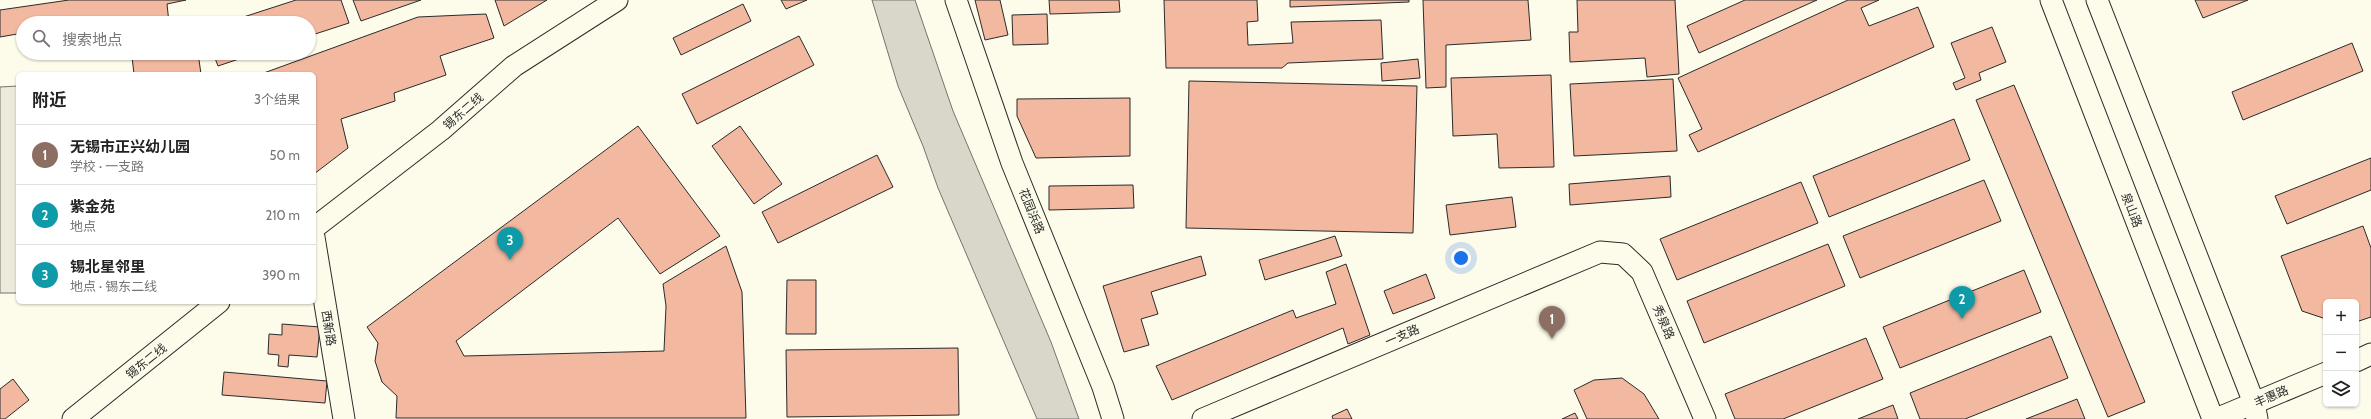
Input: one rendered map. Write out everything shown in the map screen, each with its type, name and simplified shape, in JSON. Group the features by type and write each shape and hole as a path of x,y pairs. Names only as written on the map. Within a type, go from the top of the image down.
{"street":[{"name":"锡东二线","path":"316,226 441,130 514,66 617,0"},
{"name":"花园浜路","path":"956,0 1012,164 1103,386 1113,419"},
{"name":"泉山路","path":"2050,0 2215,419"},
{"path":"2097,0 2256,411"},
{"name":"西新路","path":"316,249 344,419"},
{"name":"一支路","path":"1204,419 1600,252"},
{"name":"秀泉路","path":"1600,252 1623,254 1642,272 1705,419"},
{"name":"锡东二线","path":"73,419 217,304"},
{"path":"2359,360 2371,354"},
{"name":"丰惠路","path":"2215,419 2256,411 2323,375"}],"shaded area":[{"path":"872,0 915,0 953,111 1051,342 1079,419 1037,419 938,188 923,146 898,86"},
{"path":"16,86 16,293 0,293 0,87"}],"building":[{"path":"69,0 186,0 167,4 168,16 16,16 16,34 0,37 0,10"},
{"path":"296,0 341,0 349,23 316,34 316,16 247,16"},
{"path":"353,0 421,0 361,21"},
{"path":"495,0 547,0 504,26"},
{"path":"781,0 807,0 786,9"},
{"path":"975,0 1000,0 1008,35 985,40"},
{"path":"1049,0 1119,0 1120,12 1050,14"},
{"path":"1164,0 1257,0 1258,21 1247,22 1248,45 1293,43 1291,22 1381,20 1383,59 1288,63 1282,68 1166,68"},
{"path":"1290,0 1409,0 1409,2 1290,7"},
{"path":"1423,0 1528,0 1531,40 1446,45 1446,87 1426,88"},
{"path":"1577,0 1675,0 1679,74 1647,77 1645,58 1570,62 1569,32 1578,32"},
{"path":"1745,0 1817,0 1699,53 1687,26"},
{"path":"1848,0 1879,0 1861,8 1869,26 1918,7 1934,47 1698,152 1689,135 1702,129 1678,78"},
{"path":"2195,0 2248,0 2203,18"},
{"path":"743,4 751,21 681,55 673,38"},
{"path":"486,14 494,38 440,56 446,75 394,93 395,101 341,119 348,148 316,172 316,72 267,72 300,60 316,60 316,54 418,17"},
{"path":"1047,14 1048,44 1013,45 1012,15"},
{"path":"1992,27 2006,62 1979,73 1981,80 1956,90 1953,83 1965,78 1951,43"},
{"path":"799,36 814,65 697,124 682,94"},
{"path":"2352,43 2363,71 2243,120 2232,92"},
{"path":"1418,59 1420,78 1382,81 1381,63"},
{"path":"132,60 199,60 201,72 134,72"},
{"path":"216,60 236,60 218,66"},
{"path":"1551,75 1554,167 1499,168 1497,134 1453,136 1451,78"},
{"path":"1673,79 1677,151 1574,156 1570,84"},
{"path":"1189,81 1417,86 1413,233 1186,228"},
{"path":"2014,85 2145,402 2108,417 1976,100"},
{"path":"1130,98 1130,156 1036,158 1017,116 1017,99"},
{"path":"1954,119 1970,160 1829,217 1813,176"},
{"path":"638,126 720,236 660,274 618,218 456,341 464,356 664,351 666,306 663,284 726,246 742,292 746,418 396,418 397,396 382,382 375,361 378,343 367,327"},
{"path":"740,126 782,184 754,204 712,146"},
{"path":"877,155 893,187 778,243 762,212"},
{"path":"2371,158 2371,190 2287,224 2275,196"},
{"path":"1670,176 1671,197 1570,205 1569,184"},
{"path":"1984,180 2001,221 1860,278 1843,236"},
{"path":"1801,182 1818,223 1677,280 1660,239"},
{"path":"1133,185 1134,208 1049,210 1049,186"},
{"path":"1512,197 1516,227 1450,235 1446,205"},
{"path":"2363,226 2371,248 2371,317 2359,321 2359,299 2323,299 2323,318 2302,311 2281,256"},
{"path":"1335,236 1342,256 1265,280 1259,260"},
{"path":"1828,244 1845,286 1704,343 1687,301"},
{"path":"1201,256 1206,275 1151,292 1158,314 1141,319 1149,345 1124,352 1103,286"},
{"path":"1346,264 1370,335 1348,344 1343,328 1172,400 1156,366 1293,310 1296,318 1336,304 1326,272"},
{"path":"2024,270 2041,312 1900,368 1883,327"},
{"path":"1426,274 1435,298 1393,314 1384,291"},
{"path":"787,280 816,280 816,334 786,334"},
{"path":"282,324 320,327 317,357 289,355 288,367 278,366 279,355 268,354 269,334 282,335"},
{"path":"2051,336 2068,378 1965,419 1920,419 1910,393"},
{"path":"1866,338 1883,379 1783,419 1735,419 1725,394"},
{"path":"958,348 959,415 787,417 786,350"},
{"path":"224,372 327,381 325,403 222,395"},
{"path":"1622,378 1644,394 1659,419 1587,419 1574,390 1594,380"},
{"path":"13,379 29,400 5,419 0,419 0,389"},
{"path":"2077,399 2085,419 2026,419"},
{"path":"1893,405 1898,419 1858,419"},
{"path":"1347,409 1352,419 1333,419 1332,416"},
{"path":"1575,413 1578,419 1562,419"}],"place":[{"name":"锡北星邻里","path":"510,260"},
{"name":"紫金苑","path":"1962,319"},
{"name":"无锡市正兴幼儿园","path":"1552,339"}]}
